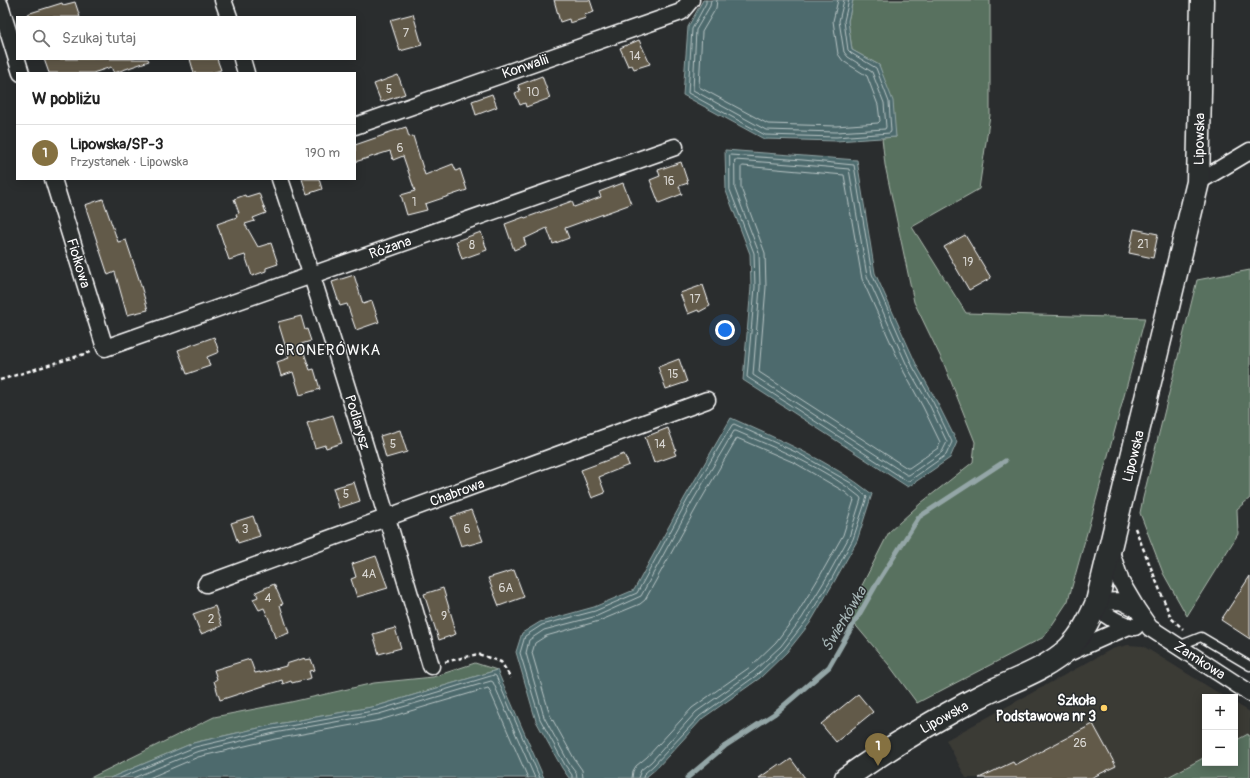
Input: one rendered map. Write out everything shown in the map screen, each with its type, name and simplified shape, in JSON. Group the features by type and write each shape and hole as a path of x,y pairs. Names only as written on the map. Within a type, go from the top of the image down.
{"street":[{"path":"8,0 0,4 16,57"},
{"path":"223,0 229,16"},
{"name":"Konwalii","path":"356,126 681,12 691,0"},
{"name":"Lipowska","path":"846,778 877,756 928,726 981,696 1052,661 1068,649 1080,636 1089,621 1096,605 1110,549 1198,182 1202,0"},
{"path":"17,60 21,72"},
{"path":"242,60 246,72"},
{"name":"Różana","path":"105,348 675,147"},
{"path":"1198,182 1250,151"},
{"name":"Fiołkowa","path":"53,180 105,348"},
{"name":"Podlarysz","path":"280,180 312,274 431,666"},
{"name":"Chabrowa","path":"206,584 707,400"},
{"name":"Zamkowa","path":"1110,549 1121,582 1136,609 1150,628 1250,693"},
{"name":"Zamkowa","path":"1096,605 1121,601 1136,609"},
{"name":"Zamkowa","path":"1096,605 1105,614 1129,626 1150,628"},
{"name":"Zamkowa","path":"1052,661 1129,626"}],"lane":[{"path":"1178,646 1201,637 1250,666"}],"path":[{"path":"0,380 105,348"},
{"path":"431,666 478,654 501,662 511,678"}],"shaded area":[{"name":"Szkoła Podstawowa nr 3","path":"1128,645 1143,646 1220,694 1202,694 1202,766 1238,766 1238,705 1250,712 1250,778 966,778 946,740 1112,649"}],"green space":[{"path":"853,0 990,0 990,115 979,189 912,227 966,313 1145,318 1068,601 1044,637 917,703 889,665 847,615 889,532 921,503 973,462 975,442 944,364 914,302 885,165 882,138 896,137 879,65 852,50 848,21"},
{"path":"1250,270 1250,498 1237,509 1238,534 1187,616 1163,573 1140,513 1197,280"},
{"path":"475,663 497,670 377,706 272,725 193,743 110,778 90,778 214,717 291,702 374,683 433,677"},
{"path":"1248,734 1250,738 1250,778 1166,778 1202,759 1202,766 1238,766 1238,739"}],"water":[{"path":"703,0 853,0 848,21 852,50 879,65 893,101 896,137 836,141 764,139 683,95 688,27"},
{"path":"725,150 857,160 875,273 917,366 957,442 950,458 908,487 743,380 751,287 750,254 726,191"},
{"path":"731,418 822,461 856,482 872,494 857,541 810,623 787,652 760,678 703,718 657,768 645,778 569,778 536,721 516,652 522,633 540,622 594,607 634,590 685,497"},
{"path":"497,670 544,778 110,778 193,743 272,725 377,706"}],"building":[{"path":"554,0 590,0 594,12 584,15 586,18 570,23 569,19 560,22"},
{"path":"75,2 80,16 27,16 27,14 62,3 63,5"},
{"path":"413,14 422,45 400,51 390,20"},
{"path":"639,40 650,64 634,69 632,65 628,66 620,48"},
{"path":"44,60 149,61 117,72 114,72 111,67 96,72 49,72"},
{"path":"190,60 217,60 221,70 214,72 194,72"},
{"path":"398,75 405,94 381,102 374,84"},
{"path":"542,76 550,98 526,107 525,103 520,105 515,93 520,91 518,85"},
{"path":"492,94 497,107 476,115 472,101"},
{"path":"406,127 409,137 413,136 425,175 453,164 456,171 460,169 467,190 425,204 427,210 407,215 401,195 415,191 403,156 393,160 390,151 356,162 356,145"},
{"path":"681,162 688,183 679,186 682,194 659,203 650,180 660,176 658,170"},
{"path":"302,180 319,180 322,189 307,194"},
{"path":"623,183 631,204 565,228 569,238 553,244 547,228 524,239 526,245 514,250 505,224 572,201 574,207 601,197 599,192"},
{"path":"259,193 266,213 253,218 255,221 245,224 258,247 271,243 278,264 266,268 266,271 252,276 245,255 229,260 217,224 237,217 236,214 239,213 234,199 245,195 246,197"},
{"path":"103,199 118,242 126,240 148,310 127,315 115,272 108,275 85,205"},
{"path":"1134,229 1158,234 1153,258 1129,253"},
{"path":"481,232 487,250 462,259 456,241"},
{"path":"965,235 991,278 969,290 944,247"},
{"path":"354,275 363,304 372,301 379,322 356,330 347,304 340,306 332,282"},
{"path":"703,285 710,306 699,312 698,310 688,314 680,293"},
{"path":"301,316 305,330 307,329 311,341 301,344 310,370 314,369 320,389 300,395 293,372 281,376 277,362 289,358 278,322"},
{"path":"214,337 219,352 207,357 210,366 187,374 178,350"},
{"path":"679,359 687,382 666,389 658,367"},
{"path":"333,415 342,443 326,448 325,445 315,448 307,423"},
{"path":"668,428 676,450 674,451 676,455 654,463 645,437"},
{"path":"400,430 407,452 386,458 380,436"},
{"path":"624,454 629,465 599,477 605,493 592,498 581,470"},
{"path":"354,482 360,501 339,508 333,488"},
{"path":"471,510 483,541 461,546 451,517"},
{"path":"253,516 260,536 238,543 231,523"},
{"path":"376,556 388,588 357,597 351,579 356,577 352,564"},
{"path":"514,570 524,597 499,606 488,578"},
{"path":"1250,576 1250,639 1221,620"},
{"path":"274,584 283,604 280,605 289,633 275,638 264,608 259,610 253,599 258,597 256,592"},
{"path":"443,588 456,634 439,640 424,594"},
{"path":"215,606 222,626 201,634 193,614"},
{"path":"395,628 401,648 379,654 373,634"},
{"path":"305,658 305,660 311,659 315,670 309,671 311,678 292,683 291,681 283,684 282,680 220,700 214,681 217,679 214,670 250,659 255,673 260,673 286,666 286,664"},
{"path":"858,694 873,712 836,742 821,724"},
{"path":"1093,724 1116,766 1091,778 979,778 1013,762 1015,765"},
{"path":"791,759 805,778 759,778 779,764 781,766"}],"waterway":[{"name":"Świerkówka","path":"687,778 725,746 774,714 829,667 876,585 919,517 1005,461"}],"place":[{"name":"Szkoła Podstawowa nr 3","path":"1104,708"},
{"name":"Lipowska/SP-3","path":"878,766"}],"district":[{"name":"GRONERÓWKA","path":"328,350"}]}
